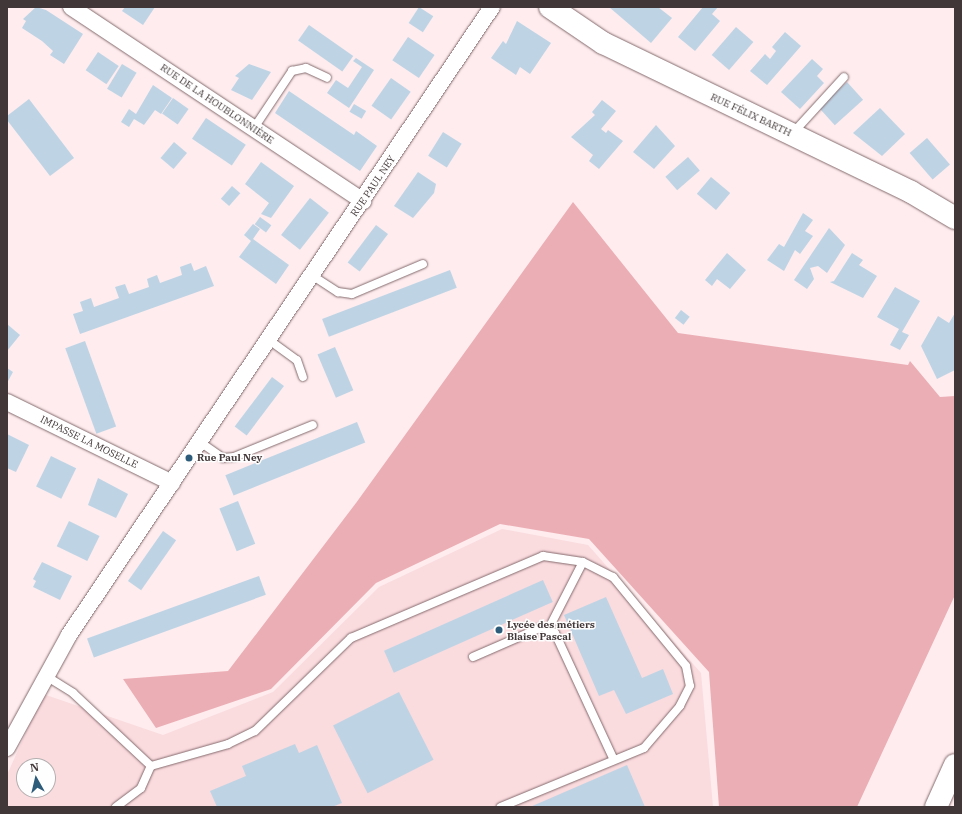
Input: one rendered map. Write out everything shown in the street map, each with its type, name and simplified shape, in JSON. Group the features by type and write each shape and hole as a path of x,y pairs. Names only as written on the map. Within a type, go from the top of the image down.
{"street":[{"name":"RUE DE LA HOUBLONNIÈRE","path":"71,7 363,201"},
{"name":"RUE PAUL NEY","path":"7,746 69,635 270,340 492,7"},
{"name":"RUE FÉLIX BARTH","path":"550,7 603,44 791,134 955,218"},
{"name":"IMPASSE LA MOSELLE","path":"7,402 172,483"},
{"path":"936,807 955,765"}],"lane":[{"path":"254,128 292,71 306,68 327,78"},
{"path":"791,134 844,77"},
{"path":"313,276 338,292 352,294 423,264"},
{"path":"270,340 297,360 303,377"},
{"path":"200,442 223,458 234,458 313,425"},
{"path":"116,807 141,788 151,766 228,744 255,732 351,638 543,556 583,562 613,577 686,666 690,686 680,706 644,748 501,807"},
{"path":"548,630 583,562"},
{"path":"473,657 542,627 555,633 614,760"},
{"path":"46,676 73,693 151,766"}],"shaded area":[{"path":"573,202 678,333 908,365 910,361 940,397 955,396 955,595 857,807 719,807 709,672 589,539 500,524 376,583 271,689 156,728 123,679 228,671 356,503"},
{"name":"Lycée des métiers Blaise Pascal","path":"502,529 588,545 701,673 713,807 7,807 7,775 43,694 163,735 273,692 379,587"}],"building":[{"path":"36,7 46,10 83,34 64,64 50,55 53,51 42,41 22,28 26,21 23,19"},
{"path":"125,7 155,7 143,25 122,11"},
{"path":"419,7 433,16 423,32 409,23"},
{"path":"609,7 658,7 672,18 651,43"},
{"path":"703,7 718,7 712,14 720,21 695,51 678,37"},
{"path":"517,21 551,43 530,74 520,67 516,75 491,58 503,41 506,44"},
{"path":"309,25 353,56 342,72 298,41"},
{"path":"736,27 753,42 729,70 712,55"},
{"path":"785,32 801,46 767,85 750,71 765,54 770,59 776,51 772,47"},
{"path":"408,37 435,55 419,78 392,60"},
{"path":"98,52 119,66 106,84 86,70"},
{"path":"356,58 374,70 349,108 327,93 336,80 348,88 362,67 353,61"},
{"path":"812,59 823,69 817,76 824,83 800,109 781,92"},
{"path":"122,64 137,73 122,98 107,89"},
{"path":"249,64 271,72 252,100 231,90 239,78 235,76"},
{"path":"391,78 411,92 391,120 371,106"},
{"path":"847,82 863,100 835,125 819,107"},
{"path":"153,85 172,98 161,114 155,110 144,125 134,119 129,127 121,122 129,109 136,114"},
{"path":"289,91 354,135 356,131 377,146 360,171 275,113"},
{"path":"173,98 189,109 178,124 162,114"},
{"path":"29,99 74,158 50,176 7,120 7,116"},
{"path":"602,100 616,111 601,129 606,133 608,130 623,141 599,169 589,161 593,155 571,137 595,115 592,112"},
{"path":"354,104 366,111 362,119 350,112"},
{"path":"880,108 905,134 882,156 853,133"},
{"path":"206,118 246,145 232,166 192,139"},
{"path":"656,125 675,146 654,169 633,152"},
{"path":"443,132 462,144 447,167 428,156"},
{"path":"927,138 950,164 933,180 910,153"},
{"path":"174,142 187,153 174,169 161,158"},
{"path":"688,157 700,171 677,190 665,177"},
{"path":"261,162 294,186 271,218 261,214 269,203 245,184"},
{"path":"418,172 436,184 434,193 413,218 394,206"},
{"path":"711,177 730,193 716,210 697,194"},
{"path":"232,186 240,193 229,206 221,199"},
{"path":"310,198 329,213 300,250 281,235"},
{"path":"803,213 813,220 805,231 813,236 800,254 795,250 784,271 767,260 779,244 784,247"},
{"path":"260,217 271,225 266,233 255,224"},
{"path":"253,224 260,229 253,239 289,265 276,284 239,257 251,241 244,235"},
{"path":"376,225 388,234 360,272 348,263"},
{"path":"829,228 845,245 827,273 818,266 810,268 814,279 807,289 794,280"},
{"path":"727,253 746,270 730,289 717,279 712,286 705,280"},
{"path":"852,253 863,260 859,265 877,276 863,298 830,282 834,281"},
{"path":"191,263 194,271 206,266 214,286 80,334 73,314 83,311 80,302 91,298 94,307 119,298 115,287 125,284 129,294 149,287 147,279 157,275 160,283 182,275 180,267"},
{"path":"450,270 457,288 329,337 322,319"},
{"path":"895,287 920,301 902,332 909,335 900,350 890,345 899,329 877,317"},
{"path":"681,310 690,317 684,325 675,318"},
{"path":"955,313 955,370 937,379 921,346 938,316 949,323"},
{"path":"7,324 20,335 7,351"},
{"path":"85,341 116,427 96,434 65,348"},
{"path":"335,347 353,390 336,398 318,354"},
{"path":"7,368 13,372 7,383"},
{"path":"272,377 284,386 247,436 235,427"},
{"path":"357,422 365,442 234,496 225,475"},
{"path":"7,434 29,445 16,472 7,468"},
{"path":"51,456 76,468 61,499 36,487"},
{"path":"98,478 128,494 116,518 88,505"},
{"path":"238,501 255,544 237,551 219,508"},
{"path":"69,521 100,536 87,561 57,546"},
{"path":"163,531 176,540 141,590 128,581"},
{"path":"42,562 72,576 60,600 33,587 36,581 33,579"},
{"path":"259,576 266,595 94,657 87,639"},
{"path":"543,580 553,602 394,673 384,651"},
{"path":"606,597 642,678 663,669 673,694 626,714 614,690 599,696 564,615"},
{"path":"399,692 434,760 368,793 333,726"},
{"path":"295,744 299,753 317,745 342,803 332,807 217,807 210,791 246,776 242,766"},
{"path":"627,765 645,807 530,807"}],"place":[{"name":"Rue Paul Ney","path":"189,458"},
{"name":"Lycée des métiers Blaise Pascal","path":"499,630"}]}
